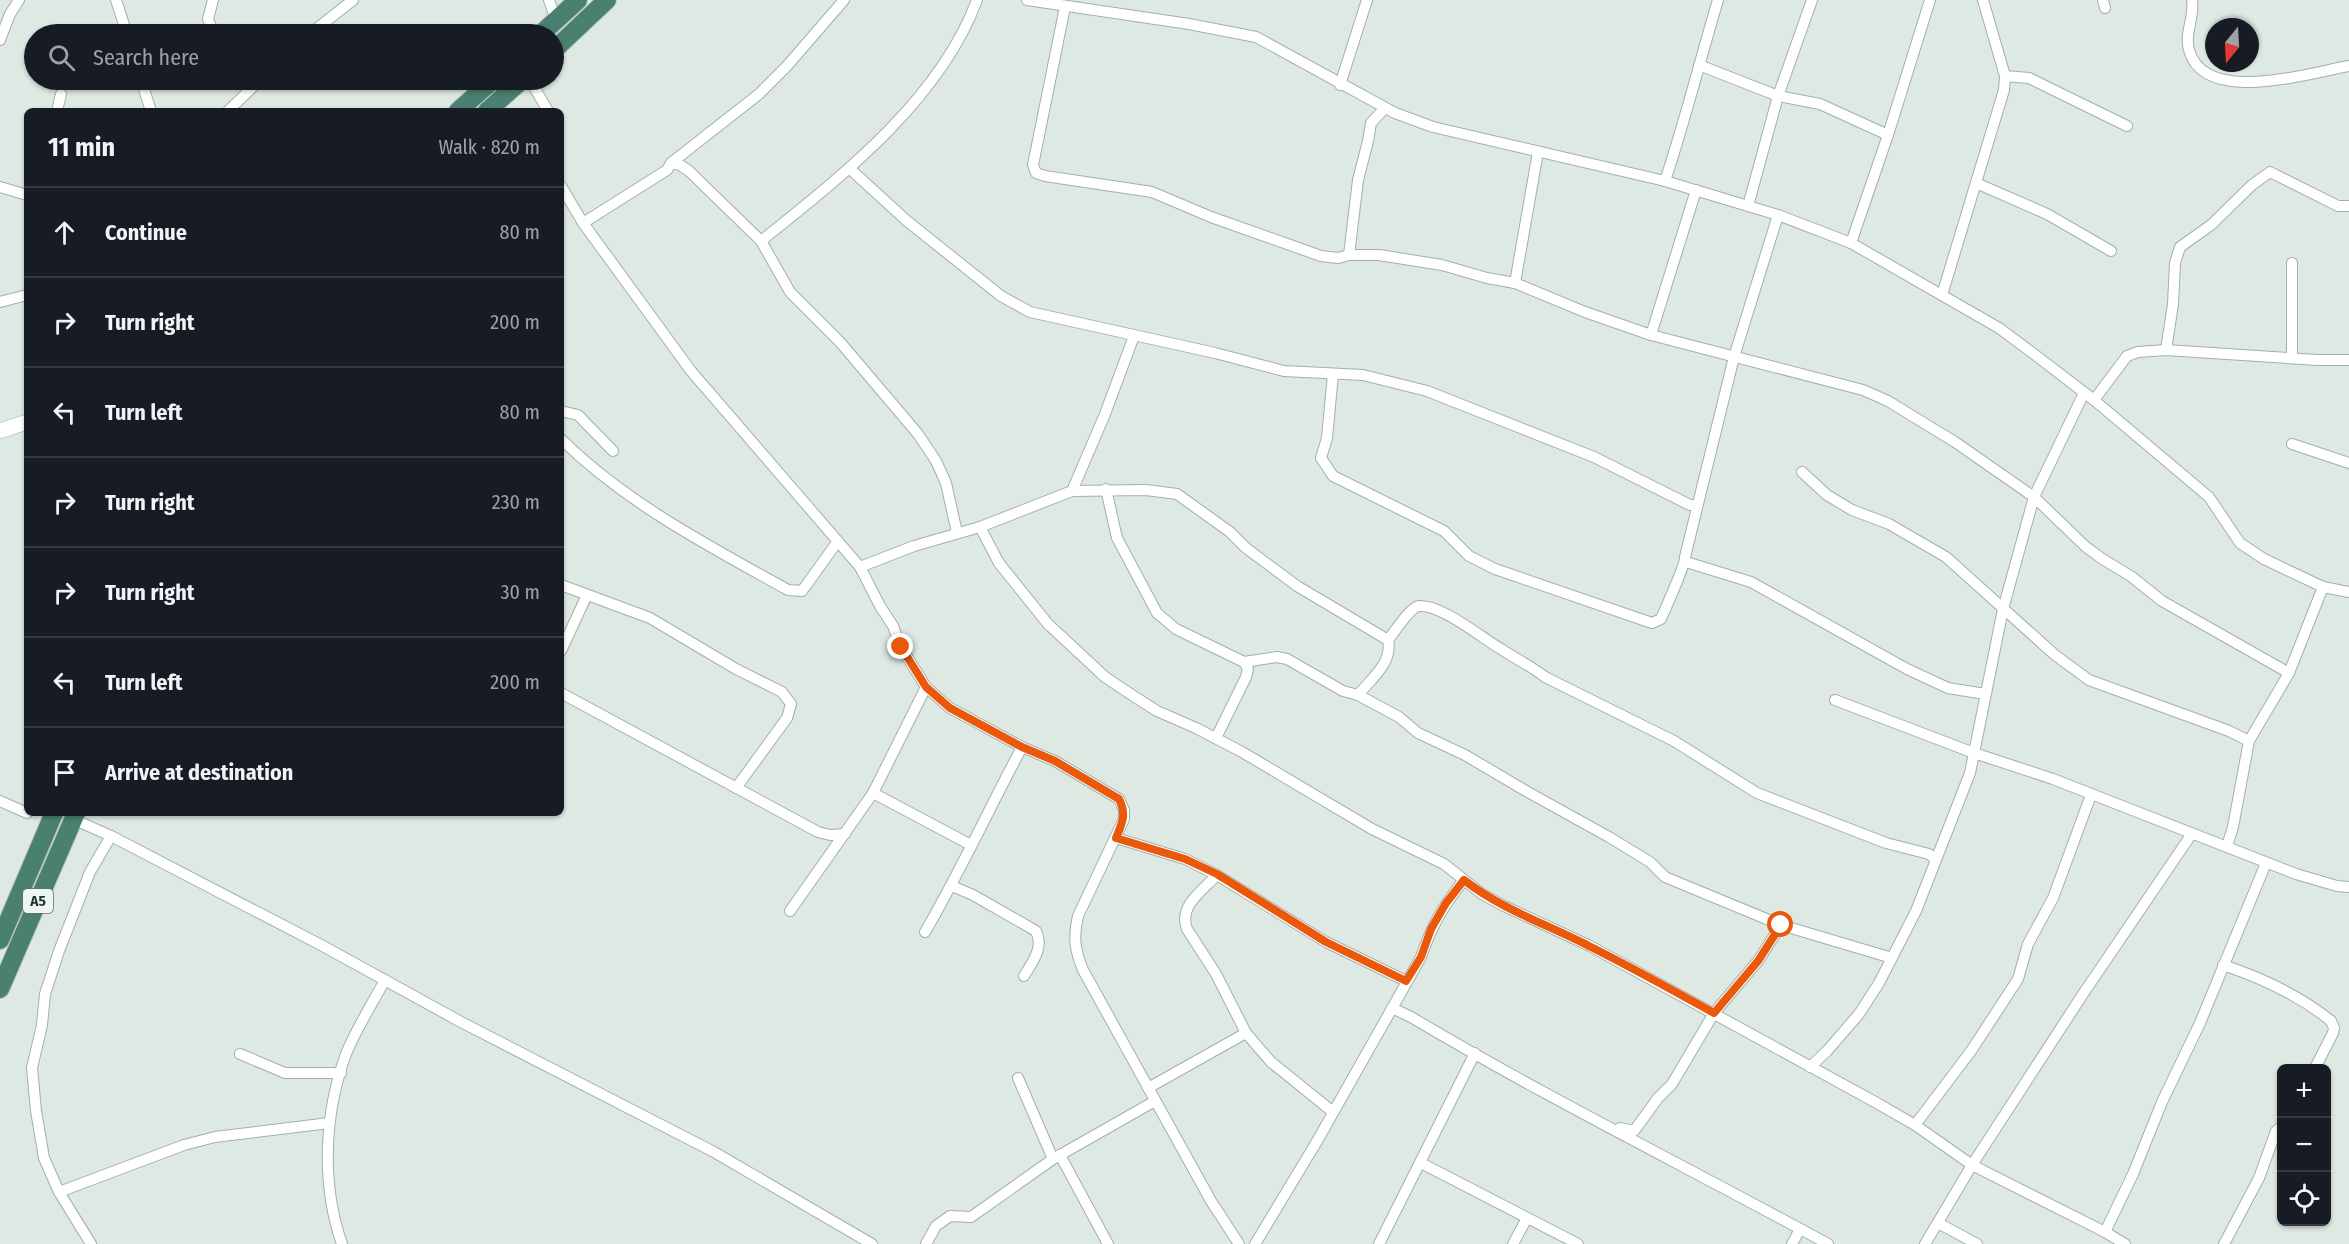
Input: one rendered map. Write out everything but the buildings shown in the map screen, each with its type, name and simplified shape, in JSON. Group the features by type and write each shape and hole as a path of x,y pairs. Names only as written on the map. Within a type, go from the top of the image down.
{"highway":[{"path":"552,24 578,0"},
{"path":"564,41 607,0"},
{"path":"461,108 482,90"},
{"path":"490,108 511,90"},
{"name":"A5","path":"0,940 39,816"},
{"name":"A5","path":"0,989 75,816"}],"main road":[{"path":"0,431 24,423"}],"street":[{"path":"0,40 10,14 19,0"},
{"path":"116,0 124,24"},
{"path":"210,24 208,19 213,0"},
{"path":"323,24 353,0"},
{"path":"549,0 556,20"},
{"path":"583,223 667,170 671,163 759,94 787,66 844,0"},
{"path":"761,241 874,146 959,42 977,0"},
{"path":"1027,0 1189,24 1256,38 1385,108 1433,127 1665,181 1778,215 1851,243 1999,328 2094,400 2209,497 2240,543 2264,559 2323,587 2349,592"},
{"path":"1340,85 1367,0"},
{"path":"1665,181 1685,122 1699,65 1719,0"},
{"path":"1748,206 1778,96 1812,0"},
{"path":"1851,243 1930,0"},
{"path":"1942,295 2004,90 2005,76 1983,0"},
{"path":"2192,0 2186,36 2189,51 2197,66 2207,75 2219,80 2263,83 2349,66"},
{"path":"1065,7 1033,165 1036,172 1045,176 1152,192 1211,217 1321,256 1338,258 1349,255 1379,255 1442,265 1487,278 1515,283 1585,312 1651,335 1863,390 1888,400 1955,442 2034,497 2086,547 2132,577 2162,602 2289,674"},
{"path":"1699,65 1778,96 1820,104 1888,135"},
{"path":"2005,76 2029,78 2127,126"},
{"path":"144,90 150,108"},
{"path":"231,108 246,90"},
{"path":"536,90 546,108"},
{"path":"58,108 61,94"},
{"path":"1349,255 1358,180 1371,123 1385,108"},
{"path":"1515,283 1538,152"},
{"path":"671,163 680,165 689,171 761,241 790,292 840,342 924,443 946,483 957,533"},
{"path":"849,168 907,221 1001,296 1030,312 1215,353 1284,371 1363,375 1426,391 1594,457 1690,505 1696,505"},
{"path":"2166,350 2173,304 2175,263 2180,247 2211,225 2252,185 2270,172 2338,206 2349,206"},
{"path":"1976,183 2048,214 2111,251"},
{"path":"0,187 24,194"},
{"path":"1651,335 1696,190"},
{"path":"564,191 583,223 691,371 860,567 893,626 901,647 926,687 950,708 1022,747 1055,761 1119,799 1124,810 1124,819 1081,908 1074,932 1074,942 1083,970 1211,1201 1239,1244"},
{"path":"1333,374 1327,438 1321,459 1333,476 1444,531 1469,556 1495,568 1652,623 1661,619 1686,562 1685,557 1696,505 1734,357 1778,215"},
{"path":"2292,263 2294,311 2292,357"},
{"path":"0,302 24,296"},
{"path":"1072,491 1105,414 1134,336"},
{"path":"2094,400 2127,356 2138,352 2166,350 2349,360"},
{"path":"1810,1067 1859,1014 1879,983 1916,911 1970,772 2003,609 2034,497 2084,393"},
{"path":"564,412 578,415 613,451"},
{"path":"564,443 579,457 666,522 788,591 802,591 838,541"},
{"path":"2292,444 2349,463"},
{"path":"1802,472 1827,495 1852,510 1889,524 1946,557 2055,655 2089,680 2229,731 2249,741"},
{"path":"1106,489 1117,538 1158,613 1176,629 1244,662 1248,669 1216,738"},
{"path":"860,567 914,546 980,527 1072,491 1146,490 1177,494 1230,532 1246,548 1297,586 1388,640 1390,648 1386,663 1358,695"},
{"path":"980,527 999,563 1048,624 1105,676 1157,711 1216,738 1372,829 1444,864 1482,894 1504,906 1590,946 1714,1013 1915,1125 1972,1165 2126,1244"},
{"path":"1686,562 1751,582 1907,669 1948,688 1985,694"},
{"path":"564,586 650,618 736,669 782,692 787,697 791,704 787,718 736,788"},
{"path":"2228,846 2249,741 2289,674 2323,587"},
{"path":"564,645 587,595"},
{"path":"1388,640 1412,609 1419,606 1432,609 1477,631 1545,677 1674,741 1757,793 1886,843 1929,854 1935,859"},
{"path":"1244,662 1277,657 1287,659 1343,691 1358,695 1399,717 1418,734 1465,754 1609,837 1650,862 1665,877 1781,925 1892,957"},
{"path":"790,911 873,793 926,687"},
{"path":"564,695 818,832 830,835 844,834"},
{"path":"1835,700 1974,753 2053,779 2295,874 2337,886 2349,887"},
{"path":"925,932 952,886 1022,747"},
{"path":"873,793 971,845"},
{"path":"1915,1125 1971,1051 2018,979 2028,944 2053,898 2091,795"},
{"path":"0,801 24,810"},
{"path":"75,816 461,1022 714,1152 872,1244"},
{"path":"1925,1244 1972,1165 2083,994 2191,835"},
{"path":"91,1244 59,1192 44,1158 32,1068 42,1025 45,994 59,951 90,872 111,836"},
{"path":"1116,838 1185,859 1217,874 1326,942 1406,981"},
{"path":"2104,1232 2133,1174 2145,1139 2200,1023 2266,863"},
{"path":"1217,874 1189,904 1184,921 1216,974 1246,1033 1271,1062 1334,1112"},
{"path":"1255,1244 1334,1112 1421,957 1431,929 1446,903 1464,880"},
{"path":"952,886 1036,931 1040,940 1039,950 1024,976"},
{"path":"1608,1126 1634,1131 1658,1098 1672,1084 1714,1013 1758,961 1781,925"},
{"path":"2223,965 2258,977 2285,990 2331,1021 2334,1028 2333,1033 2317,1064"},
{"path":"342,1244 336,1227 328,1162 329,1123 347,1053 385,981"},
{"path":"1392,1008 1561,1103 1828,1244"},
{"path":"1148,1088 1246,1033"},
{"path":"1379,1244 1475,1053"},
{"path":"240,1054 285,1074 341,1073"},
{"path":"1018,1078 1056,1157 1108,1244"},
{"path":"926,1244 936,1227 950,1216 970,1217 1056,1157 1155,1101"},
{"path":"59,1192 184,1145 215,1137 329,1123"},
{"path":"2224,1244 2247,1202 2277,1130"},
{"path":"1421,1163 1578,1244"},
{"path":"1513,1244 1527,1218"},
{"path":"1938,1223 1977,1244"},
{"path":"1792,1244 1800,1229"}],"route":[{"path":"901,647 926,687 950,708 1022,747 1055,761 1119,799 1124,810 1124,819 1116,838 1185,859 1217,874 1326,942 1406,981 1421,957 1431,929 1446,903 1464,880 1482,894 1504,906 1590,946 1714,1013 1758,961 1781,925"}]}
